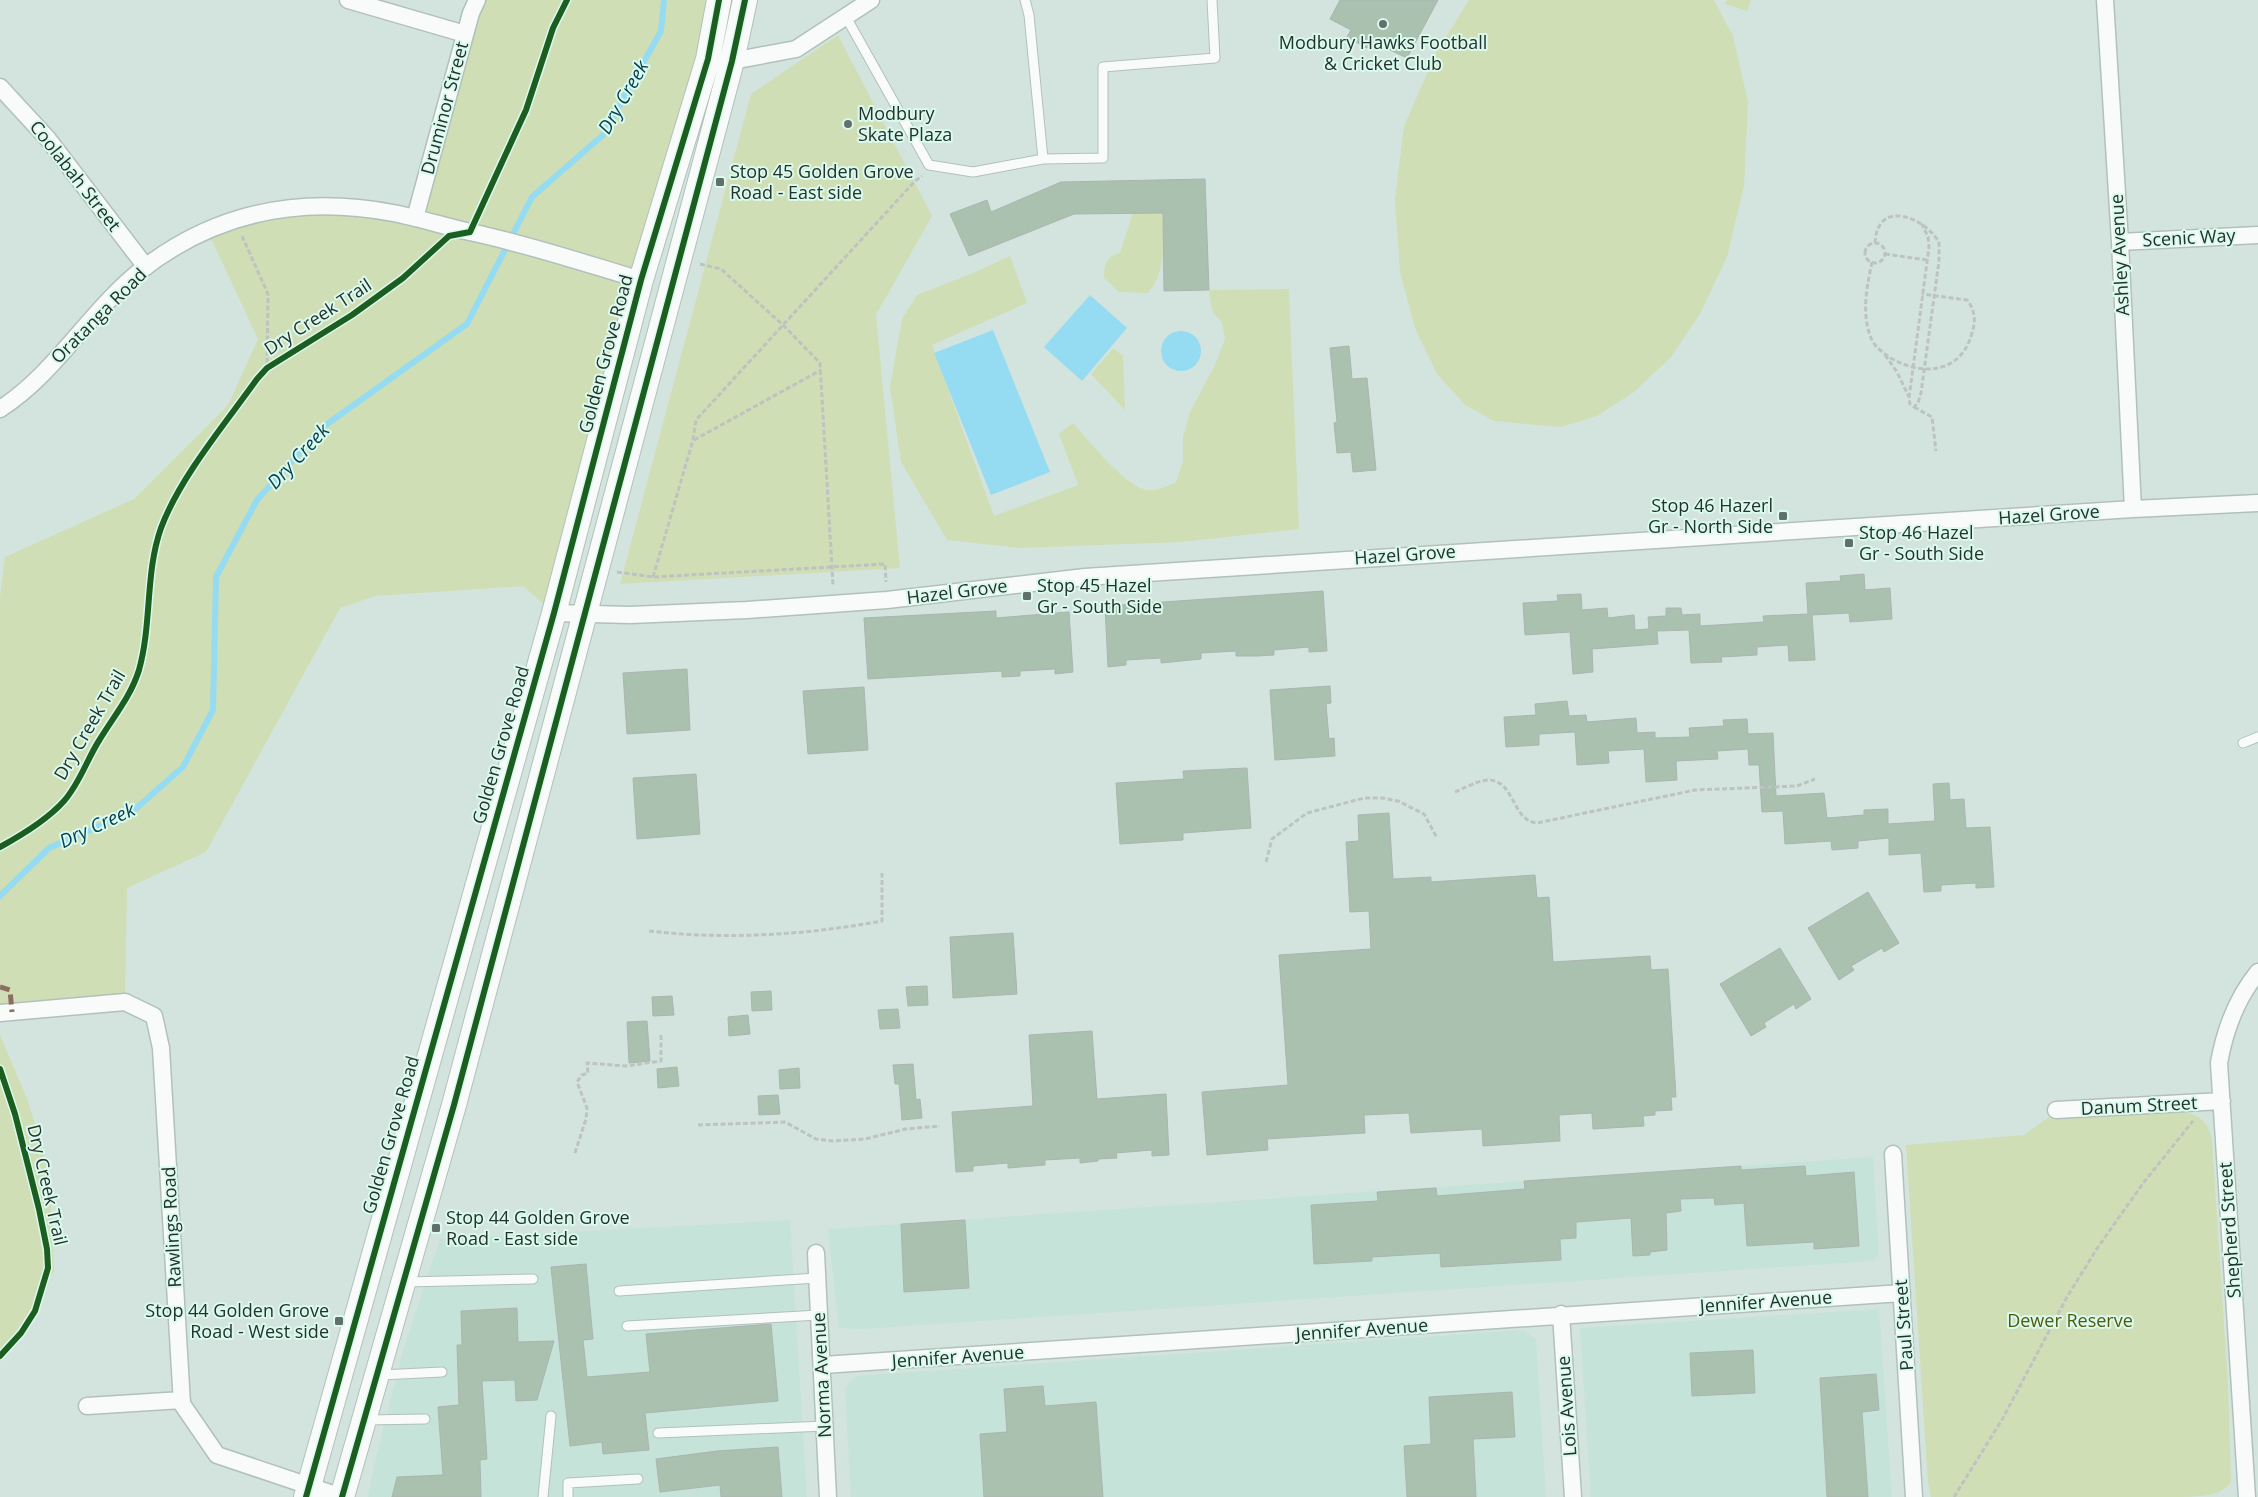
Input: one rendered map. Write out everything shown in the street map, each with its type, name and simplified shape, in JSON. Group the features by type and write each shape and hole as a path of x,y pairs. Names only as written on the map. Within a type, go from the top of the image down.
{"main road":[{"name":"Golden Grove Road","path":"307,1492 554,613 641,280 708,59 720,0"},
{"path":"342,1497 454,1104 680,260 732,61 745,0"},
{"path":"641,280 672,289"}],"street":[{"path":"348,0 465,34"},
{"name":"Druminor Street","path":"415,218 465,34 477,0"},
{"path":"708,59 732,61 796,48 871,0"},
{"name":"Ashley Avenue","path":"2105,0 2120,242 2133,509"},
{"name":"Coolabah Street","path":"0,87 48,139 146,267"},
{"name":"Oratanga Road","path":"0,409 37,378 119,291 146,267 167,252 207,230 235,220 290,207 326,205 415,218 479,233 641,280"},
{"name":"Scenic Way","path":"2120,242 2258,235"},
{"name":"Hazel Grove","path":"554,613 681,613 886,600 1086,577 2133,509 2258,503"},
{"name":"Shepherd Street","path":"2247,1497 2219,1063 2223,1038 2231,1015 2245,988 2258,972"},
{"name":"Rawlings Road","path":"0,1013 125,1002 154,1016 161,1048 182,1404 218,1455 307,1492 342,1497"},
{"name":"Danum Street","path":"2056,1110 2222,1102"},
{"name":"Paul Street","path":"1893,1154 1914,1497"},
{"name":"Norma Avenue","path":"816,1253 828,1497"},
{"name":"Jennifer Avenue","path":"823,1365 1426,1326 1561,1314 1902,1293"},
{"name":"Lois Avenue","path":"1561,1314 1573,1497"},
{"path":"87,1406 182,1400"}],"lane":[{"path":"1025,0 1029,14 1043,160"},
{"path":"846,17 929,165 973,172 1043,160 1103,158 1103,67 1215,58 1212,0"},
{"path":"2243,743 2258,737"},
{"path":"619,1291 817,1278"},
{"path":"403,1282 533,1279"},
{"path":"627,1326 820,1315"},
{"path":"377,1375 442,1372"},
{"path":"543,1497 551,1416"},
{"path":"364,1420 425,1419"},
{"path":"658,1433 825,1426"},
{"path":"568,1497 568,1483 638,1479"}],"path":[{"path":"653,577 693,440 696,420 915,180 937,166"},
{"path":"1875,243 1879,225 1890,218 1902,215 1922,224 1939,242 1939,261 1921,393 1918,403 1914,408"},
{"path":"235,220 268,294 265,371"},
{"path":"1922,224 1928,237 1927,260 1909,398 1910,404 1914,408 1932,417 1936,451"},
{"path":"1875,243 1881,245 1885,254 1881,261 1872,262 1867,258 1866,251 1869,246 1875,243"},
{"path":"1885,254 1927,260"},
{"path":"680,260 721,269 783,325 820,362 831,565 835,603"},
{"path":"1872,262 1866,289 1867,324 1871,339 1897,372 1909,398"},
{"path":"1880,351 1912,367 1924,369 1940,368 1954,362 1963,354 1973,329 1975,315 1968,300 1922,294"},
{"path":"693,440 821,370"},
{"path":"597,569 653,577 831,565 885,564 886,600"},
{"path":"1455,792 1482,781 1490,780 1501,784 1523,817 1529,822 1536,823 1695,790 1797,786 1815,779"},
{"path":"1266,862 1272,839 1307,813 1364,798 1382,798 1398,801 1424,814 1437,838"},
{"path":"649,931 695,936 726,936 829,931 882,921 882,872"},
{"path":"575,1153 586,1119 587,1108 577,1082 582,1075 588,1072 588,1063 626,1066 661,1061 661,1034"},
{"path":"1954,1497 2025,1380 2066,1297 2098,1247 2144,1182 2193,1120 2198,1111 2198,1103"},
{"path":"698,1125 785,1122 816,1138 833,1141 865,1138 906,1129 940,1126"}],"shaded area":[{"path":"1873,1157 1879,1254 1872,1261 863,1329 839,1328 828,1229"},
{"path":"790,1220 807,1497 368,1497 376,1457 404,1348 440,1239"},
{"path":"1879,1309 1892,1497 1591,1497 1580,1328"},
{"path":"1525,1330 1536,1340 1546,1497 851,1497 845,1388 856,1376"}],"green space":[{"path":"477,0 719,0 554,613 523,586 375,596 340,608 206,852 127,888 125,1002 0,1013 0,597 5,557 134,499 228,405 258,339 207,230 290,207 415,217"},
{"path":"1469,0 1714,0 1733,36 1748,102 1744,186 1727,257 1700,314 1671,357 1634,392 1597,416 1560,427 1494,421 1465,405 1437,374 1415,328 1400,272 1395,200 1404,126 1436,53"},
{"path":"1727,0 1751,0 1747,11 1725,4"},
{"path":"838,35 932,216 876,315 900,568 620,584 751,94"},
{"path":"1133,213 1163,213 1163,255 1158,275 1148,293 1119,292 1104,278 1107,261 1112,256 1120,253"},
{"path":"1010,256 1027,303 932,345 994,516 1078,485 1059,434 1073,423 1106,460 1134,485 1147,490 1156,490 1176,482 1183,461 1183,437 1190,412 1215,365 1225,339 1222,323 1212,311 1209,290 1289,289 1299,529 1181,542 1020,548 947,540 901,462 890,387 902,319 917,295"},
{"path":"1113,348 1123,356 1125,410 1091,374"},
{"path":"0,1035 28,1101 49,1172 54,1271 43,1288 35,1311 21,1333 0,1356"},
{"name":"Dewer Reserve","path":"2176,1111 2190,1113 2200,1118 2208,1127 2212,1140 2228,1385 2231,1482 2222,1491 2191,1497 1931,1497 1928,1482 1906,1145 2024,1135 2049,1117"}],"water":[{"path":"1090,295 1127,328 1082,381 1044,347"},
{"path":"993,330 1050,472 991,495 934,353"},
{"path":"1185,331 1192,334 1198,340 1201,351 1200,359 1192,368 1185,371 1177,371 1170,368 1162,359 1161,347 1164,340 1173,332"}],"building":[{"name":"Modbury Hawks Football & Cricket Club","path":"1340,0 1438,0 1407,58 1371,41 1367,48 1347,37 1351,30 1330,19"},
{"path":"1205,179 1209,290 1164,291 1163,213 1074,214 969,256 950,214 987,200 991,212 1061,182"},
{"path":"1349,346 1352,379 1367,378 1376,470 1353,472 1351,452 1337,453 1334,423 1337,422 1330,348"},
{"path":"1864,574 1865,590 1890,588 1892,619 1850,622 1849,613 1812,615 1815,660 1789,661 1788,645 1757,647 1757,655 1721,657 1722,662 1691,663 1689,630 1657,631 1658,644 1592,649 1593,672 1573,674 1570,632 1525,635 1523,603 1558,601 1557,595 1581,594 1582,610 1607,608 1608,618 1634,615 1635,630 1649,629 1648,617 1666,616 1666,608 1681,608 1682,615 1700,614 1700,626 1764,622 1763,616 1808,614 1806,583 1841,581 1840,576"},
{"path":"1323,591 1327,651 1309,652 1309,647 1274,650 1274,655 1257,656 1236,656 1236,651 1201,653 1201,659 1161,663 1161,658 1126,660 1126,665 1108,667 1105,606"},
{"path":"996,611 996,618 1069,612 1073,672 1055,674 1055,669 1020,671 1020,676 1002,677 1002,671 868,679 864,618"},
{"path":"687,669 690,730 627,734 623,673"},
{"path":"1330,686 1331,703 1326,704 1329,739 1334,738 1335,756 1275,760 1270,690"},
{"path":"864,687 868,750 808,754 803,691"},
{"path":"1567,701 1569,716 1586,715 1587,722 1636,718 1637,733 1655,732 1655,738 1690,737 1689,728 1724,726 1723,720 1747,719 1748,734 1773,733 1776,796 1824,793 1827,818 1864,815 1864,810 1888,809 1888,824 1935,821 1933,784 1949,783 1950,800 1964,799 1966,828 1990,827 1994,887 1976,888 1976,883 1941,885 1941,891 1924,892 1921,853 1889,855 1889,838 1858,841 1858,848 1832,850 1831,841 1785,844 1783,811 1762,812 1759,765 1749,765 1748,749 1717,751 1718,759 1676,761 1677,780 1646,782 1644,749 1608,751 1609,763 1577,765 1575,732 1539,734 1539,745 1506,747 1504,717 1536,715 1535,704"},
{"path":"1247,768 1251,828 1183,833 1183,840 1120,844 1116,783 1184,779 1183,771"},
{"path":"696,774 700,834 637,839 633,778"},
{"path":"1389,813 1393,879 1431,877 1431,882 1535,875 1537,898 1549,897 1553,962 1650,956 1651,970 1668,969 1676,1097 1671,1097 1672,1110 1655,1111 1655,1115 1643,1116 1644,1126 1593,1129 1592,1113 1559,1115 1560,1141 1483,1146 1482,1129 1411,1133 1409,1113 1364,1115 1365,1133 1267,1139 1268,1150 1207,1155 1202,1092 1288,1085 1279,955 1371,949 1369,911 1350,912 1346,842 1359,841 1358,815"},
{"path":"1868,892 1899,943 1884,952 1882,948 1851,966 1854,970 1839,980 1808,928"},
{"path":"1013,933 1017,994 953,998 950,937"},
{"path":"1780,948 1811,999 1796,1009 1794,1004 1764,1023 1766,1027 1751,1036 1720,984"},
{"path":"927,986 928,1005 908,1006 906,987"},
{"path":"771,991 772,1010 752,1011 751,992"},
{"path":"672,996 674,1015 653,1016 652,997"},
{"path":"898,1009 900,1028 880,1029 878,1010"},
{"path":"748,1015 750,1034 729,1036 728,1017"},
{"path":"647,1021 650,1061 629,1063 627,1022"},
{"path":"1092,1031 1097,1099 1166,1094 1169,1155 1152,1156 1152,1150 1116,1153 1117,1158 1098,1159 1098,1161 1080,1163 1080,1158 1045,1160 1045,1165 1008,1168 1008,1163 973,1166 973,1171 956,1172 952,1112 1033,1106 1029,1035"},
{"path":"913,1064 916,1100 920,1099 922,1118 902,1120 899,1084 895,1084 893,1065"},
{"path":"677,1067 679,1086 658,1088 657,1069"},
{"path":"799,1068 800,1088 780,1089 779,1070"},
{"path":"778,1095 780,1114 759,1115 758,1096"},
{"path":"1741,1166 1741,1170 1805,1166 1806,1176 1854,1172 1859,1246 1814,1249 1814,1242 1747,1246 1744,1203 1715,1205 1714,1198 1680,1199 1681,1211 1666,1213 1667,1250 1650,1252 1650,1255 1633,1256 1631,1218 1576,1222 1576,1238 1560,1239 1561,1260 1441,1267 1440,1253 1372,1257 1372,1261 1314,1264 1311,1205 1378,1201 1377,1192 1436,1188 1437,1196 1525,1189 1524,1181"},
{"path":"965,1220 969,1288 904,1292 901,1224"},
{"path":"586,1264 593,1339 583,1340 587,1377 650,1372 646,1334 771,1324 778,1401 645,1413 649,1450 603,1454 602,1442 570,1446 551,1267"},
{"path":"517,1308 518,1342 554,1341 537,1400 516,1401 515,1380 482,1381 487,1459 480,1460 481,1497 392,1497 397,1477 443,1475 438,1407 459,1405 457,1345 462,1345 461,1311"},
{"path":"1753,1350 1755,1393 1692,1396 1690,1353"},
{"path":"1876,1374 1879,1410 1862,1412 1868,1497 1827,1497 1820,1378"},
{"path":"1043,1386 1045,1406 1096,1402 1103,1497 984,1497 980,1434 1007,1432 1004,1389"},
{"path":"1512,1392 1515,1437 1473,1439 1476,1497 1407,1497 1404,1446 1431,1444 1429,1397"},
{"path":"778,1447 782,1497 721,1497 720,1485 660,1492 656,1459 717,1451"}],"waterway":[{"name":"Dry Creek","path":"0,896 49,848 132,812 183,767 213,710 216,577 257,500 323,427 467,324 532,197 603,135 661,31 664,0"}],"marked path":[{"path":"0,987 10,990 12,1012"}],"cycle path":[{"name":"Dry Creek Trail","path":"0,847 42,821 70,794 95,747 132,689 143,653 150,581 156,545 169,509 191,470 267,368 352,315 403,278 449,236 470,232 526,110 553,28 567,0"},
{"path":"306,1497 554,613 641,280 708,59 719,0"},
{"path":"342,1497 454,1105 732,61 745,0"},
{"name":"Dry Creek Trail","path":"0,1069 15,1114 39,1209 47,1249 48,1268 35,1311 21,1333 0,1356"}],"place":[{"name":"Modbury Hawks Football & Cricket Club","path":"1383,24"},
{"name":"Modbury Skate Plaza","path":"848,124"},
{"name":"Stop 45 Golden Grove Road - East side","path":"720,182"},
{"name":"Stop 46 Hazerl Gr - North Side","path":"1783,516"},
{"name":"Stop 46 Hazel Gr - South Side","path":"1849,543"},
{"name":"Stop 45 Hazel Gr - South Side","path":"1027,596"},
{"name":"Stop 44 Golden Grove Road - East side","path":"436,1228"},
{"name":"Stop 44 Golden Grove Road - West side","path":"339,1321"}]}
